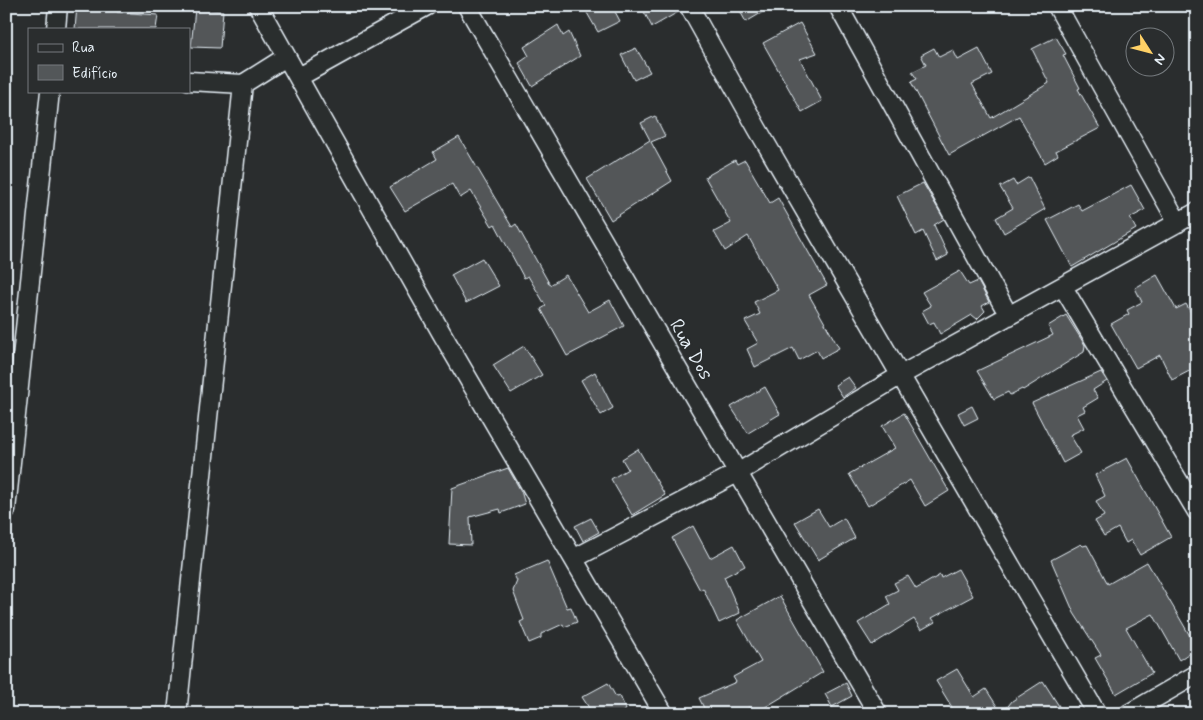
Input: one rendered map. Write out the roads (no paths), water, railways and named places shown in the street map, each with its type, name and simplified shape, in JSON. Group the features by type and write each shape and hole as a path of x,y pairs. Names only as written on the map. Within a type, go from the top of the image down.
{"street":[{"path":"56,28 58,6"},
{"path":"258,6 286,57 300,77 442,332 576,558 664,714"},
{"path":"300,77 427,6"},
{"name":"Rua Dos","path":"467,6 878,714"},
{"path":"689,6 1097,714"},
{"path":"838,6 1009,316"},
{"path":"1057,6 1178,223"},
{"path":"190,81 243,84 286,57"},
{"path":"177,714 243,84"},
{"path":"6,510 50,92"},
{"path":"576,558 739,472 901,375 1063,288 1197,212"},
{"path":"1063,288 1197,512"},
{"path":"1128,714 1197,674"}]}
